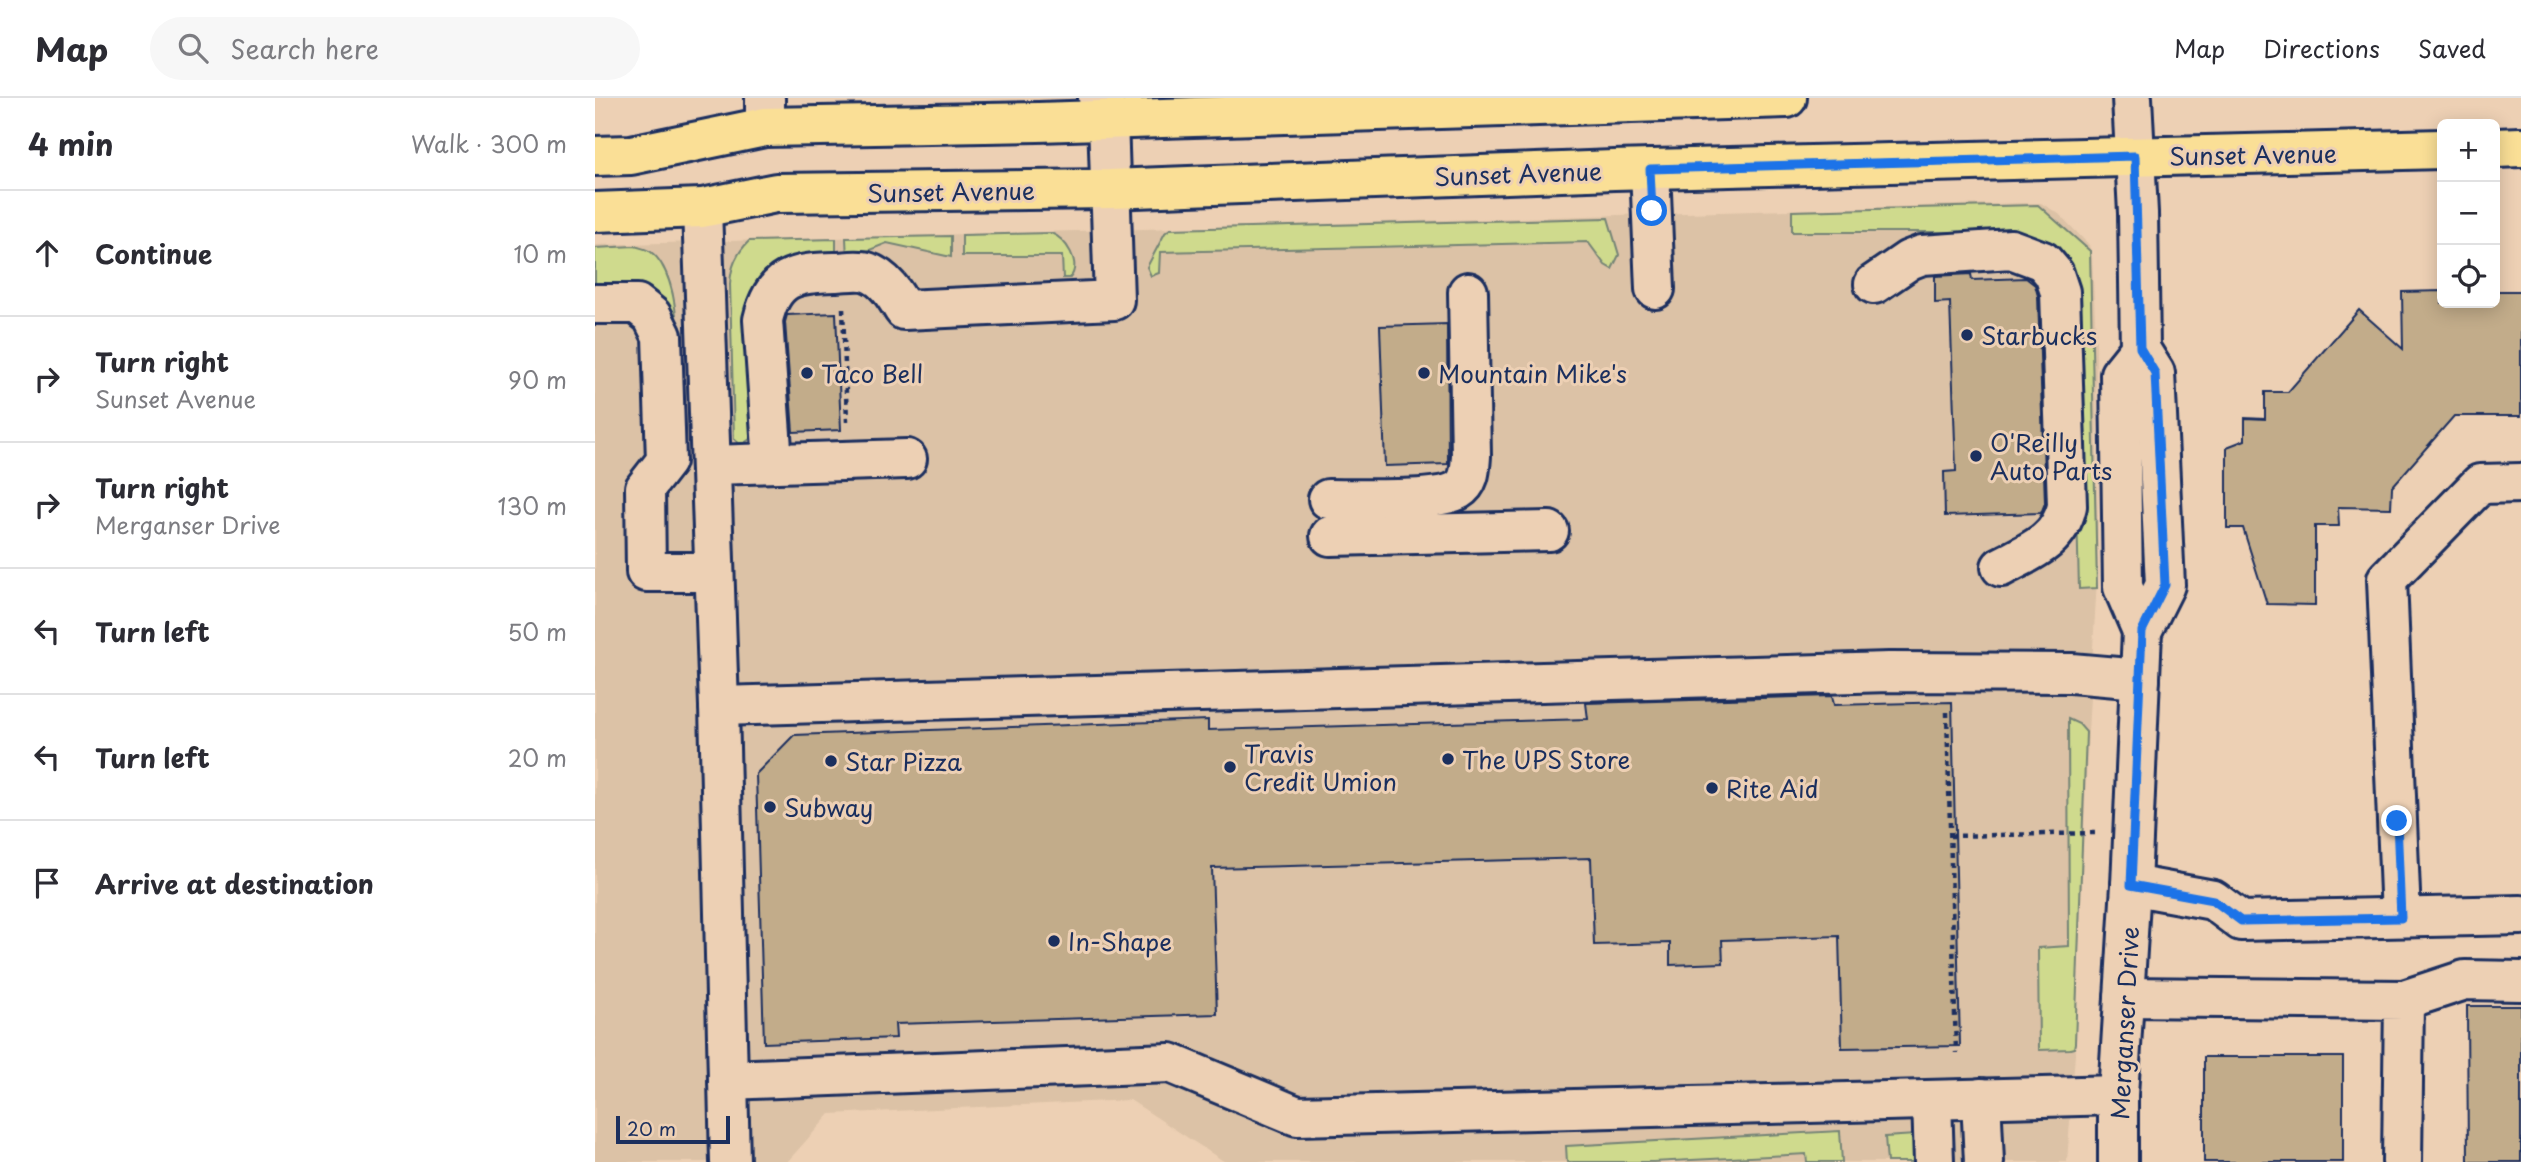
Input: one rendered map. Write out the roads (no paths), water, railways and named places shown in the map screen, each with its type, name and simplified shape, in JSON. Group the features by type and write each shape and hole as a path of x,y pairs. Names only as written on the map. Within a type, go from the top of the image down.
{"main road":[{"path":"595,156 631,155 765,113 1108,105 1787,98"},
{"path":"2500,148 2521,147"},
{"name":"Sunset Avenue","path":"595,212 702,208 776,193 1110,189 1650,169 2437,149"}],"street":[{"name":"Merganser Drive","path":"2119,1162 2119,1095 2142,631 2123,587 2120,374 2140,348 2132,98"},
{"path":"773,463 763,320 774,290 787,280 803,273 866,271 891,289 904,310 1114,300 1108,105"},
{"path":"1650,169 1655,289"},
{"path":"702,208 719,706 730,1162"},
{"path":"1874,284 1909,260 1936,252 2011,249 2043,261 2054,274 2060,292 2067,506 2064,519 2056,532 2039,546 2001,567"},
{"path":"1468,292 1471,456 1468,478 1459,490 1439,497 1329,517 1549,531"},
{"path":"595,304 637,304 652,316 662,336 666,461 645,488 646,572 714,572"},
{"path":"711,465 907,459"},
{"path":"2401,918 2387,579 2480,484 2521,482"},
{"path":"719,706 1889,672 2014,688 2071,673 2140,679"},
{"path":"2131,885 2213,900 2241,921 2521,915"},
{"path":"2124,997 2404,1000 2465,980 2521,981"},
{"path":"2403,1162 2404,1000"},
{"path":"728,1080 1170,1063 1297,1116 2119,1095"},
{"path":"1982,1098 1984,1162"},
{"path":"1931,1100 1934,1162"}],"place":[{"name":"Starbucks","path":"1967,335"},
{"name":"Taco Bell","path":"807,373"},
{"name":"Mountain Mike's","path":"1424,373"},
{"name":"O'Reilly Auto Parts","path":"1976,456"},
{"name":"The UPS Store","path":"1448,759"},
{"name":"Star Pizza","path":"831,761"},
{"name":"Travis Credit Umion","path":"1230,767"},
{"name":"Rite Aid","path":"1712,788"},
{"name":"Subway","path":"770,807"},
{"name":"In-Shape","path":"1054,941"}]}
